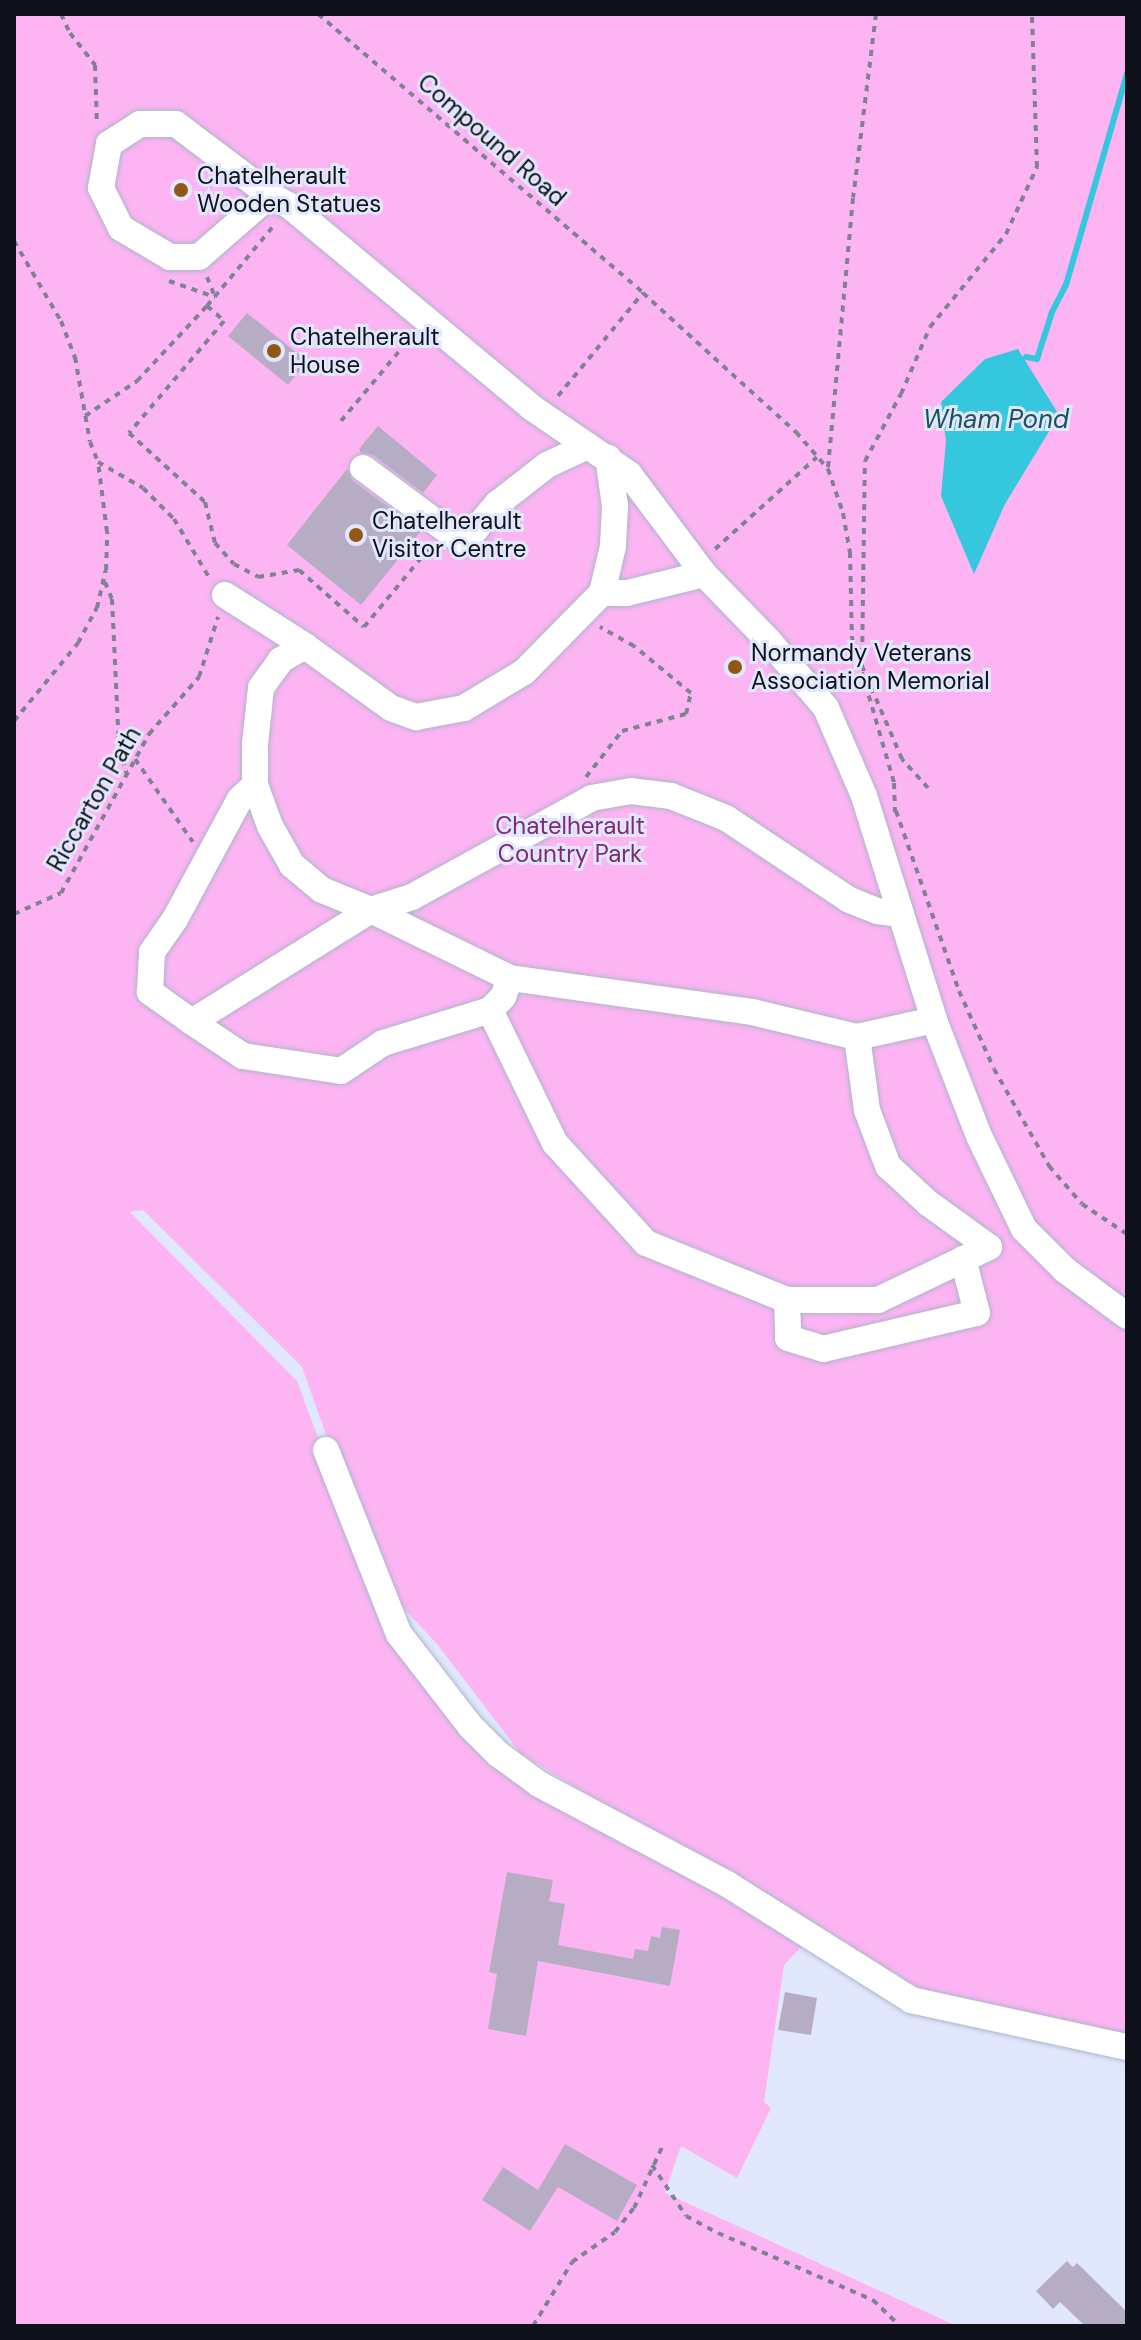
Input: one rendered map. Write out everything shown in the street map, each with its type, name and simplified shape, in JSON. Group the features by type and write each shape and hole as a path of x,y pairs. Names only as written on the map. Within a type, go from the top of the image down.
{"lane":[{"path":"280,201 199,257 170,257 121,228 101,188 109,144 140,124 176,124 280,201 531,407 629,474 704,574 768,640 826,708 864,796 934,1020 979,1136 1024,1229 1065,1270 1127,1316"},
{"path":"363,468 464,543 497,504 547,465 598,452"},
{"path":"225,595 305,646 391,708 416,717 440,715 464,708 524,672 602,593 613,546 615,506 598,452"},
{"path":"602,593 627,593 704,574"},
{"path":"305,646 281,660 261,688 255,744 255,785 270,826 292,865 322,890 371,910 510,978 752,1012 857,1037 934,1020"},
{"path":"255,785 240,799 175,919 152,952 150,992 243,1056 341,1071 383,1043 490,1010 503,997 510,978"},
{"path":"192,1022 371,910 412,897 592,798 631,791 671,796 726,818 848,899 877,911 901,914"},
{"path":"490,1010 555,1143 646,1243 787,1300 878,1300 989,1247 928,1203 888,1166 867,1110 857,1037"},
{"path":"787,1300 788,1338 823,1349 931,1324 977,1313 963,1259"},
{"path":"326,1450 399,1634 470,1726 498,1754 539,1784 727,1884 911,2000 1127,2047"}],"path":[{"name":"Compound Road","path":"318,14 643,293 796,432 828,469"},
{"path":"876,14 853,198 828,469 843,513 850,552 852,638 894,783 895,809 959,991 994,1069 1049,1166 1082,1204 1127,1234"},
{"path":"928,788 902,759 862,666 865,461 901,394 930,327 1006,234 1037,167 1032,14"},
{"path":"85,416 137,381 207,306 280,201"},
{"path":"14,241 71,345 98,462 107,532 104,580 97,608 78,643 14,721"},
{"path":"559,395 643,293"},
{"path":"207,306 224,321 129,433 205,502 215,543 234,564 258,577 299,570 364,627 445,529"},
{"path":"341,421 427,319"},
{"path":"715,550 817,457"},
{"path":"98,462 143,488 174,519 206,575 225,595"},
{"path":"104,580 112,599 119,748 127,774"},
{"name":"Riccarton Path","path":"14,914 61,893 149,734 199,677 225,595"},
{"path":"572,808 589,769 622,731 686,714 691,693 634,646 580,616"},
{"path":"135,759 186,836 210,855"},
{"path":"533,2326 572,2262 615,2232 634,2208 663,2145"},
{"path":"652,2165 686,2216 873,2300 900,2326"}],"green space":[{"name":"Chatelherault Country Park","path":"14,14 1127,14 1127,2034 912,1991 521,1754 437,1644 378,1581 302,1367 143,1210 130,1212 297,1381 370,1578 512,1759 809,1939 784,1965 764,2102 771,2108 737,2178 681,2146 665,2193 957,2326 14,2326"}],"water":[{"name":"Wham Pond","path":"1018,349 1059,415 1005,504 974,574 941,496 946,441 941,402 985,359"}],"building":[{"name":"Chatelherault House","path":"247,313 307,361 288,385 228,336"},
{"name":"Chatelherault House","path":"378,426 437,475 423,493 373,455 361,453 359,449"},
{"name":"Chatelherault Visitor Centre","path":"347,469 353,481 421,531 361,605 287,545"},
{"path":"507,1872 553,1880 549,1901 565,1904 558,1945 633,1959 635,1949 648,1951 651,1936 660,1938 662,1927 680,1930 670,1986 538,1961 526,2036 488,2029 497,1974 489,1972"},
{"path":"785,1992 817,1998 811,2035 778,2030"},
{"path":"565,2144 637,2185 617,2221 558,2187 530,2231 482,2200 503,2167 538,2190"},
{"path":"1067,2261 1073,2267 1077,2263 1127,2312 1127,2326 1085,2326 1060,2302 1053,2309 1036,2291"}],"waterway":[{"path":"1026,357 1037,359 1052,312 1066,285 1127,73"}],"place":[{"name":"Chatelherault Wooden Statues","path":"181,190"},
{"name":"Chatelherault House","path":"274,351"},
{"name":"Chatelherault Visitor Centre","path":"356,535"},
{"name":"Normandy Veterans Association Memorial","path":"735,667"}]}
